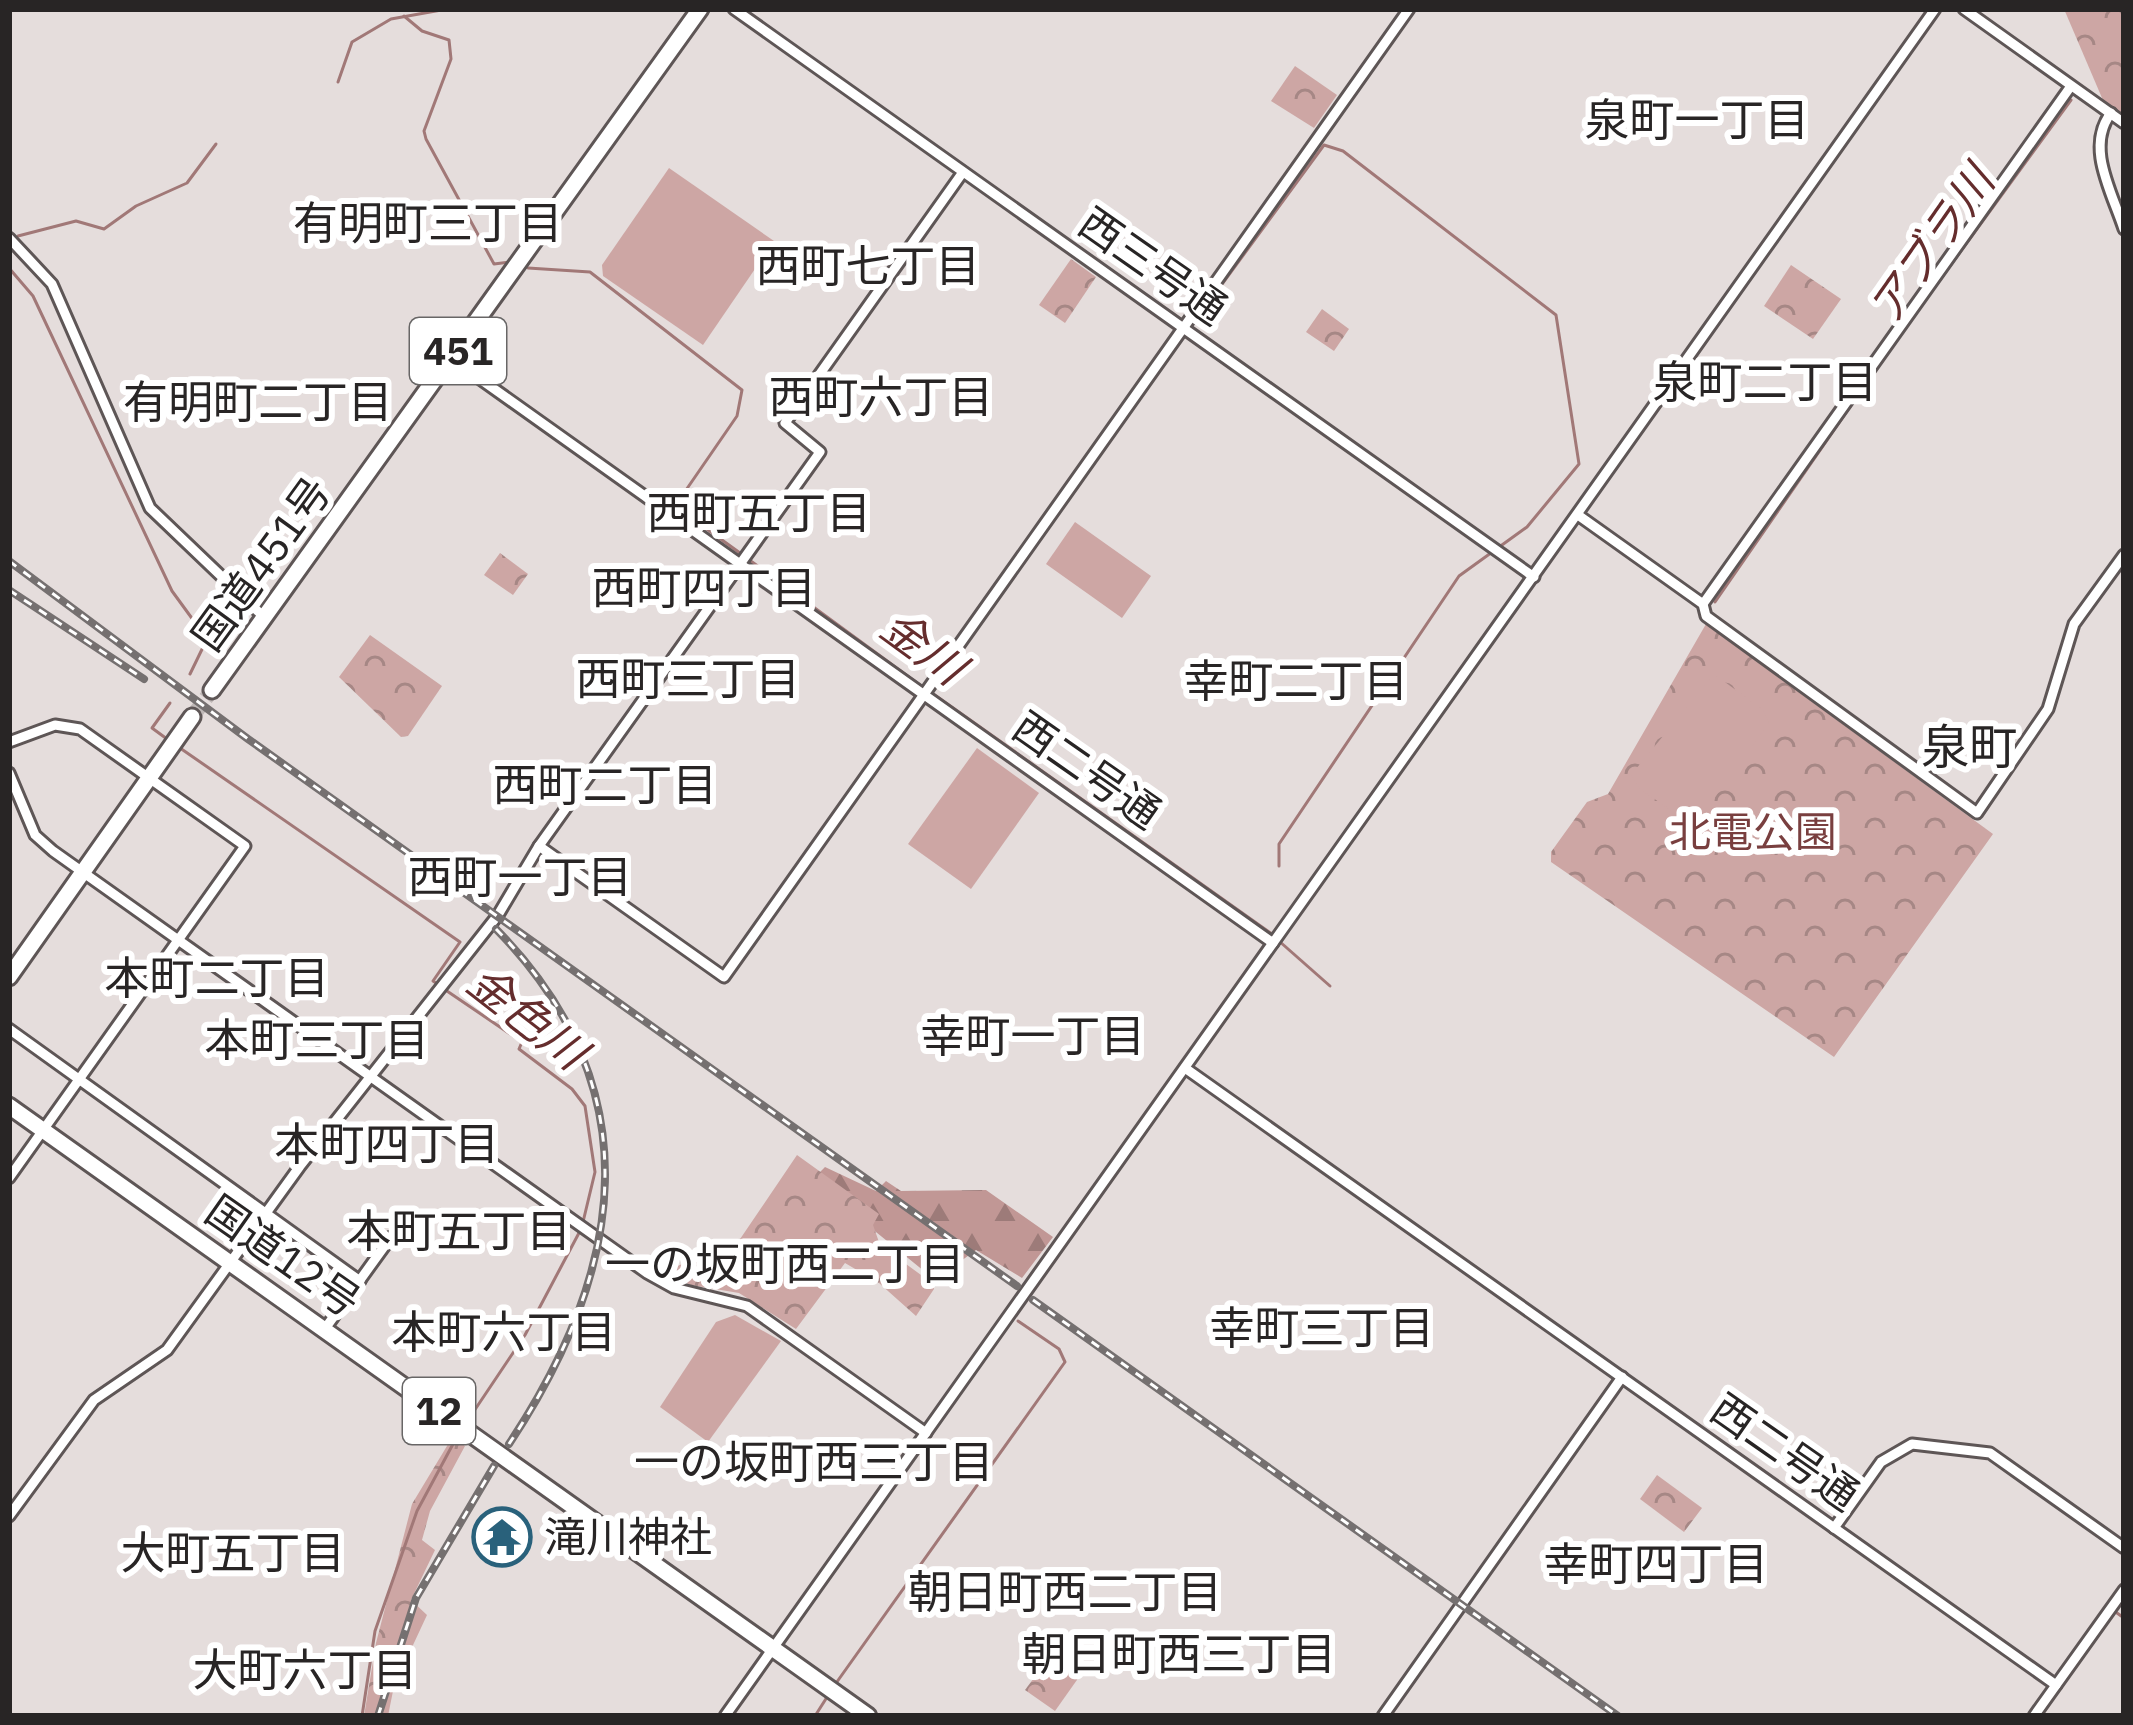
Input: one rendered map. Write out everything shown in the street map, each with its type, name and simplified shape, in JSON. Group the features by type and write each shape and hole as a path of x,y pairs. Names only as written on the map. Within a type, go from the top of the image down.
{"highway":[{"name":"国道451号","path":"212,691 700,9"},
{"path":"9,977 192,717"},
{"name":"国道12号","path":"9,1106 868,1716"}],"street":[{"name":"西三号通","path":"734,9 1534,578"},
{"path":"539,846 724,977 1409,9"},
{"path":"725,1716 1935,9"},
{"path":"1964,9 2124,123"},
{"path":"1703,604 2071,86"},
{"path":"2111,113 2099,128 2097,146 2124,229"},
{"path":"9,1516 100,1394 167,1350 370,1076 470,954 539,846 820,452 784,423 963,172"},
{"path":"9,238 52,284 150,508 266,619"},
{"name":"西二号通","path":"452,359 1273,943"},
{"path":"1578,515 1703,604 1706,616 1977,813 2048,709 2074,625 2124,555"},
{"path":"9,742 47,727 74,727 245,846 9,1178"},
{"path":"9,773 35,835 83,872 659,1280 748,1306 926,1433"},
{"path":"9,1029 360,1281"},
{"name":"西二号通","path":"1184,1068 2056,1685"},
{"path":"324,1330 391,1237"},
{"path":"1382,1716 1622,1377"},
{"path":"1834,1528 1881,1462 1912,1444 1990,1453 2124,1548"},
{"path":"2034,1716 2124,1591"}],"green space":[{"path":"2064,9 2124,9 2124,118 2105,105"},
{"path":"1295,66 1337,95 1314,128 1271,101"},
{"path":"669,168 774,241 703,345 603,276 602,265"},
{"path":"1071,259 1096,277 1065,323 1039,305"},
{"path":"1791,265 1841,299 1813,339 1764,306"},
{"path":"1322,309 1349,329 1334,351 1306,332"},
{"path":"1075,522 1151,576 1122,618 1046,564"},
{"path":"500,553 528,574 513,595 484,575"},
{"name":"北電公園","path":"1706,624 1993,834 1834,1057 1551,862 1551,852 1587,802 1608,794"},
{"path":"370,635 442,686 408,736 401,737 339,677"},
{"path":"1714,674 1763,710 1769,723 1694,826 1640,789 1631,775"},
{"path":"977,748 1039,793 971,889 908,844"},
{"path":"797,1155 879,1214 873,1225 880,1245 932,1283 934,1289 916,1316 879,1283 845,1263 796,1329 739,1293 691,1285 660,1272 736,1245"},
{"path":"825,1167 876,1191 886,1181 901,1191 986,1190 1053,1237 1022,1278 976,1250 935,1280 812,1180"},
{"path":"735,1315 781,1341 708,1442 660,1407 716,1322"},
{"path":"453,1436 465,1446 430,1511 422,1540 435,1550 411,1600 427,1615 394,1686 388,1716 364,1716 376,1643 412,1504"},
{"path":"1657,1475 1702,1508 1684,1532 1640,1499"},
{"path":"1056,1648 1084,1670 1055,1711 1025,1690"}],"waterway":[{"path":"338,82 352,42 391,19 447,9"},
{"name":"金川","path":"404,16 422,31 449,40 451,59 424,131 426,139 494,264 510,262"},
{"name":"アブラ川","path":"1904,329 2071,100"},
{"path":"18,236 76,221 104,229 136,206 187,183 216,144"},
{"path":"1195,321 1324,145 1343,151 1556,315 1579,464 1527,527 1459,576 1279,844 1279,866"},
{"name":"金色川","path":"9,268 33,296 172,591 207,639 190,674"},
{"name":"金川","path":"528,268 590,272 742,390 737,416 675,506 740,553"},
{"name":"アブラ川","path":"1715,602 1888,352"},
{"name":"金川","path":"748,559 924,688"},
{"name":"金川","path":"932,693 1272,934"},
{"name":"金色川","path":"167,739 152,728 170,703"},
{"name":"金色川","path":"180,748 460,942 436,983"},
{"name":"金川","path":"1279,941 1330,986"},
{"name":"金色川","path":"444,989 522,1042 519,1049 572,1089 585,1106 595,1172 583,1222"},
{"name":"金色川","path":"466,1423 525,1335 580,1231"},
{"path":"834,1686 1065,1362 1059,1349 1018,1321"},
{"name":"金色川","path":"362,1716 375,1631 417,1511 460,1431"},
{"path":"2117,1613 2124,1618"},
{"path":"815,1716 829,1694"}],"tunnel":[{"path":"192,717 212,690"}],"railway":[{"path":"9,561 248,739 1017,1286"},
{"path":"9,590 144,679"},
{"path":"496,929 547,990 581,1053 600,1117 605,1182 597,1247 578,1313 548,1379 509,1444"},
{"path":"1033,1300 1618,1716"},
{"path":"378,1716 416,1598 494,1466"}],"place":[{"name":"滝川神社","path":"502,1537"}],"district":[{"name":"泉町一丁目","path":"1697,120"},
{"name":"有明町三丁目","path":"428,223"},
{"name":"西町七丁目","path":"868,266"},
{"name":"泉町二丁目","path":"1765,382"},
{"name":"西町六丁目","path":"881,397"},
{"name":"有明町二丁目","path":"258,402"},
{"name":"西町五丁目","path":"759,513"},
{"name":"西町四丁目","path":"704,588"},
{"name":"西町三丁目","path":"688,679"},
{"name":"幸町二丁目","path":"1296,681"},
{"name":"泉町","path":"1969,747"},
{"name":"西町二丁目","path":"605,785"},
{"name":"西町一丁目","path":"520,877"},
{"name":"本町二丁目","path":"217,978"},
{"name":"幸町一丁目","path":"1033,1036"},
{"name":"本町三丁目","path":"317,1040"},
{"name":"本町四丁目","path":"387,1144"},
{"name":"本町五丁目","path":"459,1231"},
{"name":"一の坂町西二丁目","path":"785,1264"},
{"name":"幸町三丁目","path":"1322,1328"},
{"name":"本町六丁目","path":"504,1332"},
{"name":"一の坂町西三丁目","path":"814,1462"},
{"name":"大町五丁目","path":"233,1553"},
{"name":"幸町四丁目","path":"1656,1564"},
{"name":"朝日町西二丁目","path":"1065,1592"},
{"name":"朝日町西三丁目","path":"1179,1654"},
{"name":"大町六丁目","path":"305,1670"}]}
